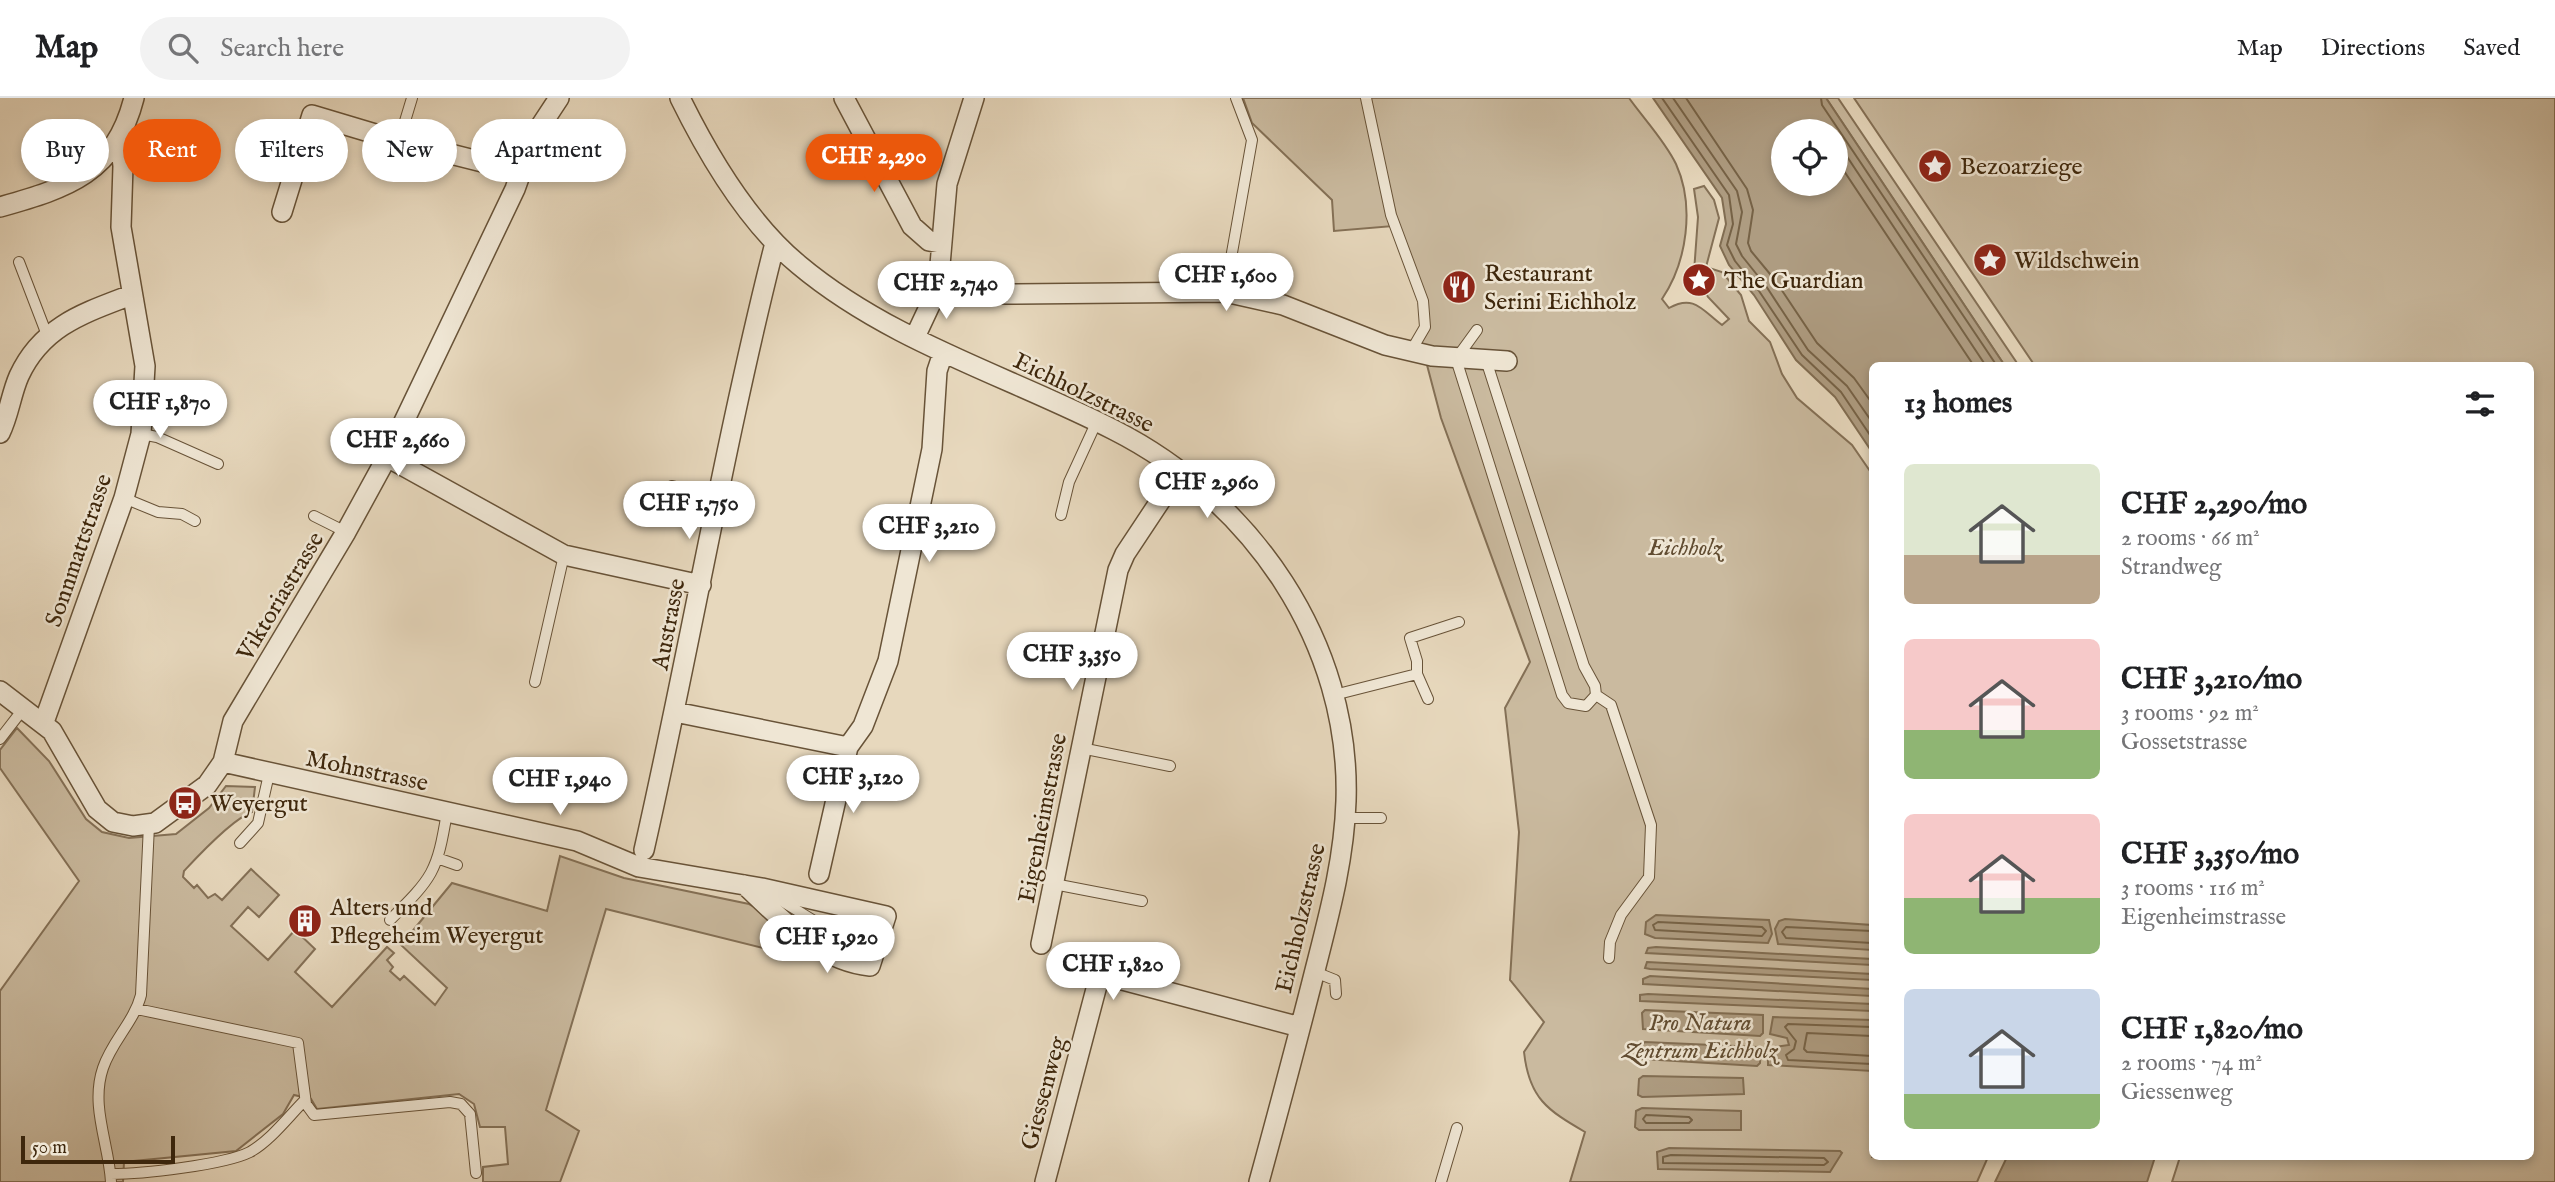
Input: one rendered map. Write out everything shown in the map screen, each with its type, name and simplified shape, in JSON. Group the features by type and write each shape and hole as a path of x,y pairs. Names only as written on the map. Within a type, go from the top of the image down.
{"street":[{"path":"0,207 73,182 95,169 120,140 134,98"},
{"name":"Viktoriastrasse","path":"545,119 559,98"},
{"name":"Eichholzstrasse","path":"680,98 732,186 775,243 825,285 943,353 1097,421 1138,443 1180,471 1227,511 1292,593 1313,636 1334,695 1344,749 1345,818 1339,874 1259,1182"},
{"path":"844,98 912,226 929,241 940,243"},
{"path":"915,337 938,288 940,243 951,164 974,98"},
{"path":"282,212 313,115 362,130"},
{"name":"Sonnmattstrasse","path":"44,722 124,498 141,434 145,366 121,227 123,166 120,140"},
{"name":"Viktoriastrasse","path":"223,762 233,721 346,532 387,457 517,182"},
{"name":"Austrasse","path":"644,850 676,712 717,498 775,243"},
{"path":"938,288 1006,294 1225,292 1283,305 1385,345 1456,359 1507,361"},
{"path":"0,433 18,378 47,335 71,318 131,295"},
{"path":"819,874 848,747 863,726 888,661 932,449 937,371 943,353"},
{"path":"387,457 564,555 701,586"},
{"name":"Eigenheimstrasse","path":"1041,944 1121,562 1180,471"},
{"path":"0,691 44,722 104,817 122,825 149,825 165,818 207,785 223,762"},
{"path":"676,712 848,747"},
{"name":"Mohnstrasse","path":"223,762 577,841 639,867 753,887 886,916 870,966 847,964 797,934 753,887"},
{"name":"Giessenweg","path":"1045,1182 1100,974 1300,1027"}],"lane":[{"path":"406,119 412,98"},
{"path":"1225,292 1252,140 1236,98"},
{"path":"1366,98 1391,215 1418,284 1424,309 1424,327 1411,351"},
{"path":"19,262 47,335"},
{"path":"1477,330 1456,359 1562,695 1568,703 1576,706 1586,706 1596,695"},
{"path":"1486,360 1596,695 1611,705 1651,825 1649,877 1621,915 1610,942 1609,958"},
{"path":"1061,515 1069,482 1097,421"},
{"path":"141,434 157,437 218,464"},
{"path":"672,486 717,498"},
{"path":"124,498 158,512 182,514 195,521"},
{"path":"314,516 346,532"},
{"path":"536,682 564,555"},
{"path":"1428,699 1417,674 1417,661 1410,638 1458,622"},
{"path":"1334,695 1417,674"},
{"path":"0,739 24,708"},
{"path":"1081,748 1171,766"},
{"path":"240,842 258,823 269,774"},
{"path":"390,920 426,884 440,859 447,813"},
{"path":"1345,818 1381,818"},
{"path":"149,825 142,987 137,1009 107,1058 100,1077 102,1136 111,1178 242,1155 259,1146 305,1100"},
{"path":"440,859 457,864"},
{"path":"1054,884 1142,901"},
{"path":"753,887 824,927"},
{"path":"1315,972 1335,980 1336,994"},
{"path":"137,1009 298,1043 305,1100 310,1112 320,1115 450,1102 461,1104 470,1114 476,1174"},
{"path":"1441,1182 1457,1128"}],"green space":[{"path":"1243,98 1629,98 1671,155 1682,180 1685,198 1686,233 1682,251 1671,284 1662,299 1669,308 1691,303 1722,325 1729,319 1708,297 1694,272 1698,217 1694,189 1704,186 1714,200 1719,218 1706,267 1722,272 1741,295 1749,321 1770,342 1782,374 1797,398 1852,445 1869,470 1869,1160 1987,1160 1977,1182 1570,1182 1585,1132 1550,1109 1535,1092 1526,1068 1524,1052 1544,1022 1510,980 1519,832 1505,708 1530,662 1441,418 1422,346 1420,303 1393,226 1334,231 1332,200 1252,123"},
{"path":"1826,98 1838,98 2016,362 2002,362 1848,131 1848,119 1840,119"},
{"path":"1854,98 2555,98 2555,1182 2172,1182 2179,1160 2534,1160 2534,362 2032,362"},
{"path":"17,728 49,761 86,819 102,832 129,838 176,834 209,808 226,786 255,787 252,812 216,838 184,871 183,877 194,888 197,885 208,898 215,894 222,900 251,869 279,895 259,917 248,907 231,926 268,960 295,930 315,949 295,972 332,1007 387,947 394,953 387,960 393,967 390,971 400,980 404,976 435,1005 447,988 401,945 452,883 547,911 560,856 624,878 749,904 770,915 784,935 779,952 606,909 546,1110 579,1131 560,1182 483,1182 483,1167 508,1164 505,1127 480,1127 474,1104 459,1094 317,1109 311,1099 294,1095 283,1114 236,1151 124,1162 123,1182 0,1182 0,991 79,881 0,768 0,750"}],"water":[{"path":"1653,98 1826,98 1840,119 1771,119 1771,196 1848,196 1848,131 2002,362 1869,362 1869,448 1835,397 1796,360 1754,295 1729,265 1720,246 1726,224 1722,198"},
{"path":"1656,915 1769,920 1772,934 1768,943 1655,938 1645,934 1646,922"},
{"path":"1785,919 1869,925 1869,950 1778,944 1775,929 1779,921"},
{"path":"1648,948 1869,959 1869,965 1646,953"},
{"path":"1647,962 1869,974 1869,980 1650,969 1645,968"},
{"path":"1650,976 1869,989 1869,996 1643,984 1643,979"},
{"path":"1640,995 1869,1004 1869,1011 1640,1001"},
{"path":"1645,1010 1763,1015 1763,1033 1760,1036 1643,1029 1642,1013"},
{"path":"1773,1017 1869,1020 1869,1071 1768,1065 1768,1048 1789,1045 1787,1038 1770,1034"},
{"path":"1645,1042 1758,1047 1761,1048 1760,1063 1757,1066 1643,1059 1640,1057 1641,1045"},
{"path":"1643,1076 1743,1078 1744,1094 1642,1097 1638,1095 1639,1079"},
{"path":"1642,1108 1741,1111 1741,1130 1639,1130 1635,1127 1636,1111"},
{"path":"1669,1148 1842,1153 1830,1172 1658,1169 1657,1152"},
{"path":"2006,1160 2154,1160 2147,1182 1995,1182"}],"place":[{"name":"Bezoarziege","path":"1935,166"},
{"name":"Wildschwein","path":"1990,260"},
{"name":"The Guardian","path":"1699,280"},
{"name":"Restaurant Serini Eichholz","path":"1459,287"},
{"name":"Weyergut","path":"185,803"},
{"name":"Alters und Pflegeheim Weyergut","path":"305,921"}],"park label":[{"name":"Eichholz","path":"1685,547"},
{"name":"Pro Natura Zentrum Eichholz","path":"1700,1036"}]}
